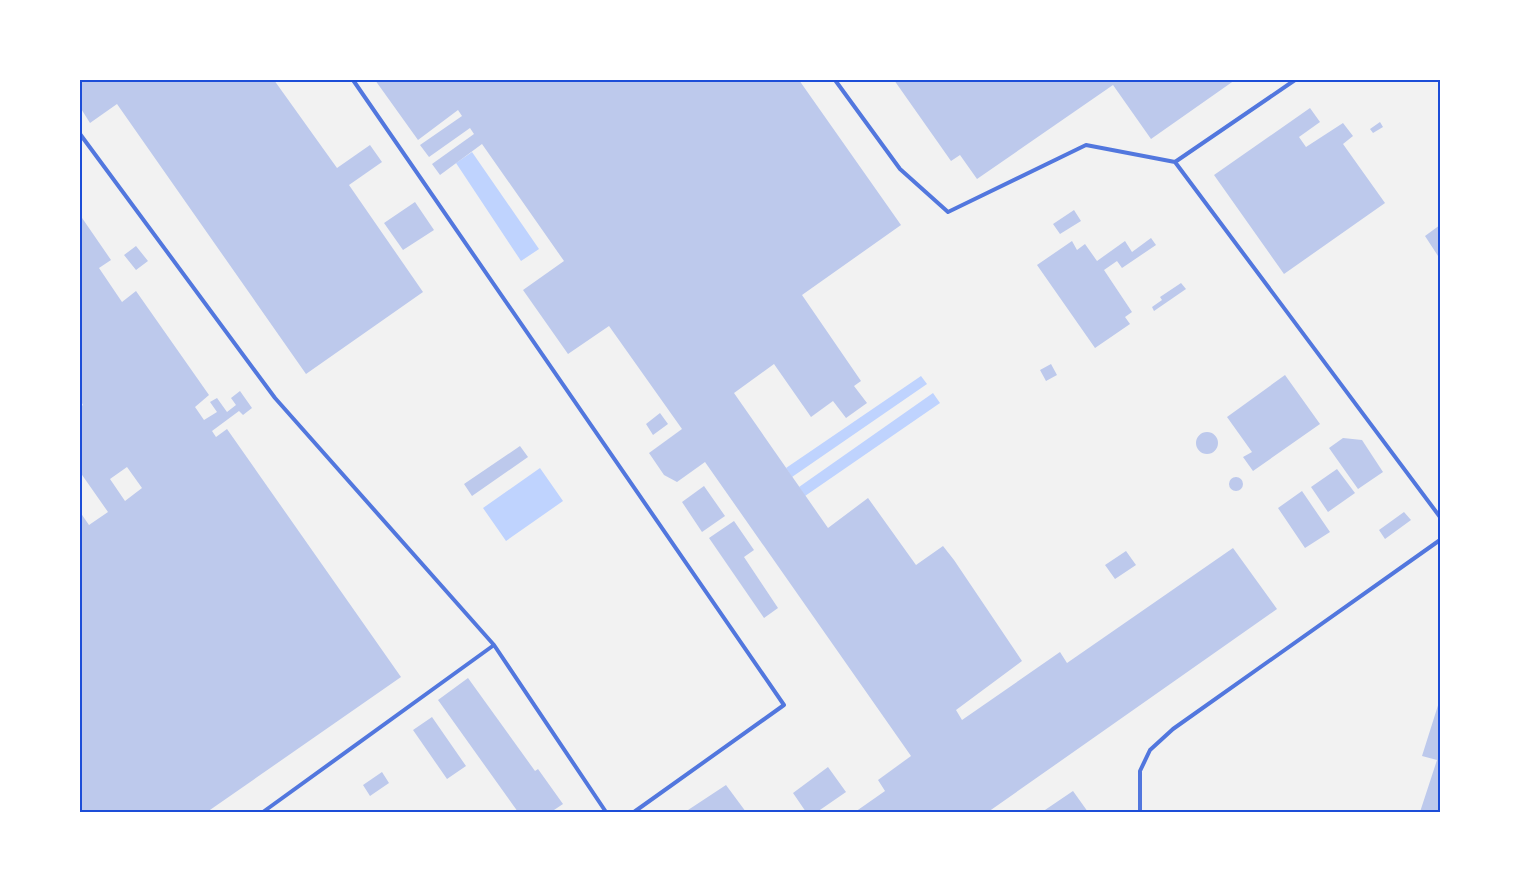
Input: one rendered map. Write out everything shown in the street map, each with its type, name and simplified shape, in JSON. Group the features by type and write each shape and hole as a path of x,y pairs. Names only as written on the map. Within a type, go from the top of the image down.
{"lane":[{"path":"353,80 784,705 634,813"},
{"path":"836,80 900,169 948,213 1086,145 1175,162 1440,517"},
{"path":"1175,162 1295,80"},
{"path":"80,134 275,398 494,645 606,813"},
{"path":"1140,813 1140,771 1150,750 1173,729 1440,540"},
{"path":"263,813 494,645"}],"water":[{"path":"472,152 539,249 521,261 456,163"},
{"path":"921,376 927,384 792,477 786,468"},
{"path":"933,393 940,403 805,496 799,487"},
{"path":"540,468 563,501 506,541 483,508"}],"building":[{"path":"80,80 274,80 337,168 370,145 382,162 349,185 423,292 306,374 117,104 90,123 80,107"},
{"path":"375,80 799,80 901,225 802,295 861,381 854,386 867,403 846,418 833,401 811,417 774,364 734,393 828,528 868,498 916,565 943,546 954,560 1022,661 956,710 962,720 1060,652 1067,663 1233,548 1277,609 988,812 855,812 885,791 878,780 911,756 705,462 677,482 664,475 649,453 682,429 609,326 568,354 523,290 564,261 482,144 440,175 432,164 474,134 470,128 429,157 420,145 462,116 458,110 418,140"},
{"path":"894,80 1235,80 1151,139 1113,85 977,179 960,155 951,161"},
{"path":"1310,108 1320,122 1299,137 1306,147 1343,123 1353,136 1343,144 1385,203 1284,274 1214,175"},
{"path":"1380,122 1383,127 1373,133 1370,129"},
{"path":"415,202 434,230 403,250 384,223"},
{"path":"1074,210 1081,221 1060,234 1053,224"},
{"path":"80,215 111,260 99,268 122,302 136,291 209,395 195,407 204,420 217,412 210,402 217,398 227,412 236,405 231,398 240,391 252,408 243,415 239,411 212,431 216,437 227,429 401,677 207,812 80,812 80,512 89,525 108,512 80,472 80,407 83,405 80,400","holes":["127,467 142,488 125,501 110,479"]},
{"path":"1440,225 1440,259 1425,236"},
{"path":"1151,238 1156,245 1122,268 1117,261 1104,270 1132,312 1125,317 1130,324 1095,348 1037,265 1072,241 1077,250 1085,244 1097,261 1125,241 1132,252"},
{"path":"136,246 148,261 136,270 124,255"},
{"path":"1181,283 1186,289 1154,311 1152,307 1162,300 1160,297"},
{"path":"1051,364 1057,375 1046,381 1040,370"},
{"path":"1285,375 1320,424 1253,471 1243,457 1252,452 1227,417"},
{"path":"660,413 668,424 653,435 646,424"},
{"path":"1207,432 1215,435 1218,443 1215,451 1207,454 1199,451 1196,443 1199,435"},
{"path":"1343,438 1362,440 1383,472 1358,489 1329,448"},
{"path":"520,446 528,457 472,496 464,484"},
{"path":"1337,469 1355,493 1328,512 1311,487"},
{"path":"1233,477 1239,477 1243,484 1239,491 1233,491 1229,487 1229,481"},
{"path":"704,486 725,516 702,532 682,502"},
{"path":"1302,491 1330,532 1305,548 1278,508"},
{"path":"1404,512 1411,520 1385,539 1379,530"},
{"path":"734,521 754,550 744,557 778,608 764,618 709,538"},
{"path":"1126,551 1136,565 1115,579 1105,565"},
{"path":"468,678 535,771 538,769 563,804 551,812 518,812 438,700"},
{"path":"1440,699 1440,812 1420,812 1437,760 1422,756"},
{"path":"432,717 466,766 447,779 413,730"},
{"path":"828,767 846,792 817,812 806,812 793,793"},
{"path":"382,772 389,783 370,796 363,785"},
{"path":"726,785 746,812 685,812"},
{"path":"1073,791 1088,812 1042,812"}]}
